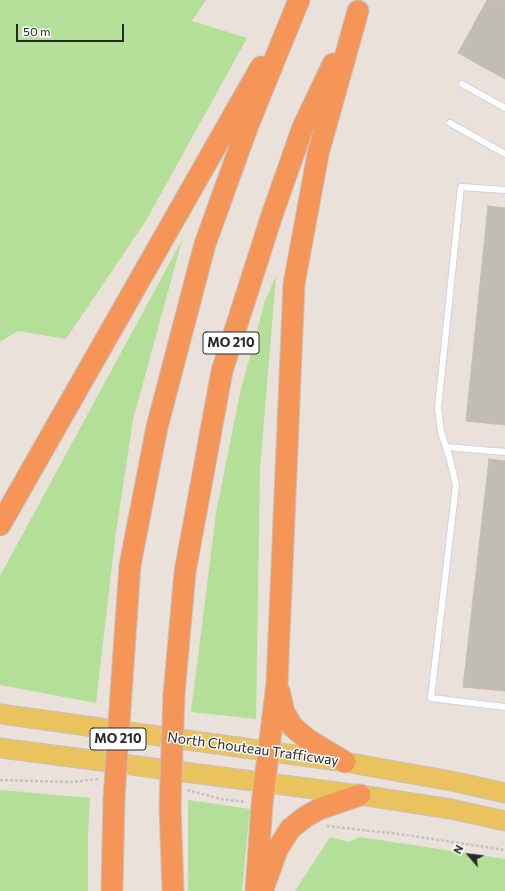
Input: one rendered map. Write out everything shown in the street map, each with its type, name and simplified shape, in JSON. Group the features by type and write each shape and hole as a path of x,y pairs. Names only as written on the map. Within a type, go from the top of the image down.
{"highway":[{"path":"0,524 299,0"},
{"name":"MO 210","path":"112,891 114,798 130,565 157,427 205,244 248,125 299,0"},
{"path":"256,891 264,784 277,683 294,284 318,154 361,5"},
{"name":"MO 210","path":"173,891 170,806 174,694 185,572 222,371 272,215 303,127 361,5"},
{"path":"277,683 284,712 292,726 307,739 345,762"},
{"path":"263,891 277,850 290,829 304,817 319,809 360,795"}],"main road":[{"name":"North Chouteau Trafficway","path":"0,714 345,762 451,781 505,793"},
{"path":"0,748 264,784 360,795 451,809 505,821"}],"lane":[{"path":"462,84 505,108"},
{"path":"450,124 505,154"},
{"path":"505,190 461,187 438,408 440,432 446,447 456,485 431,698 505,707"},
{"path":"446,447 505,452"}],"green space":[{"path":"0,0 206,0 192,21 247,38 147,219 66,339 18,331 0,342"},
{"path":"182,240 133,420 115,539 96,703 0,685 0,576"},
{"path":"276,276 260,470 256,719 191,712 216,513 240,393 265,301"},
{"path":"0,790 90,798 88,891 0,891"},
{"path":"188,800 250,809 242,891 188,891"},
{"path":"330,837 349,842 360,837 505,859 505,891 295,891"}],"building":[{"path":"487,0 505,0 505,79 458,53"},
{"path":"488,206 505,208 505,425 466,421"},
{"path":"489,459 505,461 505,691 463,687"}]}
